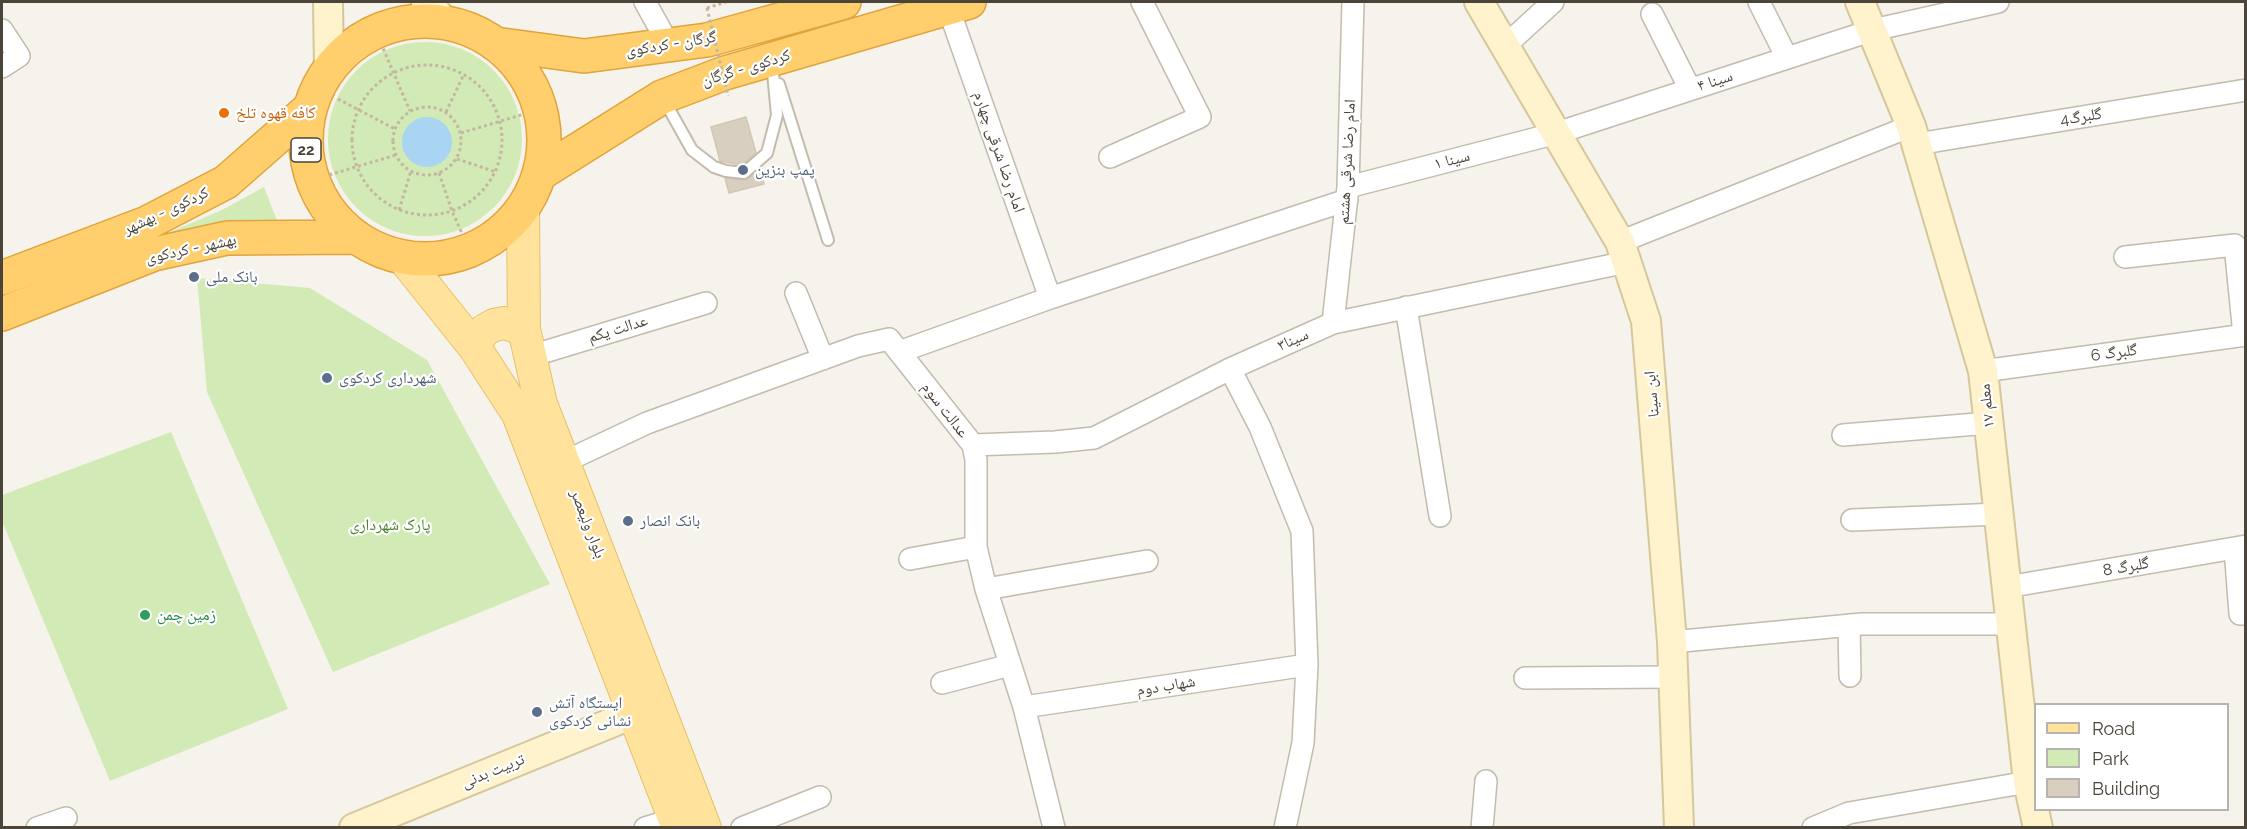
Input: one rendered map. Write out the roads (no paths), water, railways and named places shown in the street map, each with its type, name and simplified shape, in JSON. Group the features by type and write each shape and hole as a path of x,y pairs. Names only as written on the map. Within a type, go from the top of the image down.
{"highway":[{"name":"گرگان - کردکوی","path":"495,44 584,56 707,40 844,2"},
{"name":"کردکوی - گرگان","path":"541,173 662,97 724,73 958,4"},
{"name":"22","path":"436,12 495,44 524,72 541,109 545,131 545,152 541,173 523,210 508,227 490,241 448,258 426,260 403,258 370,246 355,237 329,212 312,180 306,157 305,133 343,54 358,41 376,32 399,24 422,21 436,12"},
{"name":"کردکوی - بهشهر","path":"2,278 147,223 225,182 325,93"},
{"name":"بهشهر - کردکوی","path":"2,314 154,254 227,238 355,237"}],"main road":[{"name":"بلوار ولیعصر","path":"523,210 527,343 541,404 705,828"},
{"name":"بلوار ولیعصر","path":"403,258 475,348 518,414 633,714 666,825"},
{"path":"475,348 478,338 485,330 504,323 527,343"}],"street":[{"path":"325,93 328,2"},
{"path":"645,2 669,45"},
{"path":"1110,157 1200,117 1142,2"},
{"name":"امام رضا شرقی هشتم","path":"1333,323 1347,193 1353,2"},
{"name":"ابن سینا","path":"1479,2 1557,133 1623,252 1646,321 1672,642 1679,828"},
{"path":"1505,46 1553,2"},
{"path":"1760,2 1787,58"},
{"name":"معلم ۱۷","path":"1860,2 1914,135 1983,371 2028,782 2034,810"},
{"name":"سینا ۴","path":"1557,133 1873,30 1998,2"},
{"name":"امام رضا شرقی چهارم","path":"958,4 1050,298"},
{"path":"1652,14 1690,89"},
{"path":"2,30 10,62"},
{"name":"گلبرگ4","path":"1623,252 1914,135 2246,90"},
{"name":"سینا ۱","path":"899,352 1347,193 1557,133"},
{"path":"2125,257 2235,244 2245,335"},
{"name":"سینا۳","path":"973,445 1094,438 1230,369 1333,323 1406,307 1623,252"},
{"path":"796,293 823,359"},
{"name":"عدالت یکم","path":"527,343 706,303"},
{"path":"1406,307 1440,516"},
{"name":"گلبرگ 6","path":"1983,371 2245,335"},
{"name":"عدالت سوم","path":"564,462 647,423 858,346 889,339 973,445 976,460 976,547 986,589 1024,707 1054,828"},
{"path":"1230,369 1260,427 1302,531 1307,665 1303,743 1285,828"},
{"path":"1843,435 1989,423"},
{"path":"1852,520 1999,514"},
{"path":"910,559 976,547"},
{"path":"2240,547 2240,614 2246,614"},
{"name":"گلبرگ 8","path":"2007,587 2240,547"},
{"path":"986,589 1147,561"},
{"path":"1672,642 1849,625 2011,624"},
{"path":"1849,625 1850,676"},
{"path":"942,683 1010,665"},
{"name":"شهاب دوم","path":"1024,707 1307,665"},
{"path":"1525,678 1674,677"},
{"name":"تربیت بدنی","path":"354,828 633,714"},
{"path":"1482,828 1486,781"},
{"path":"1813,828 1849,813 2028,782"},
{"path":"742,828 820,797"},
{"name":"معلم ۱۷","path":"2034,811 2038,828"},
{"path":"37,828 66,818"}],"lane":[{"path":"662,97 692,150 714,167 744,173 767,153 777,116 771,60"},
{"path":"771,60 828,240"}],"water":[{"path":"427,117 445,124 452,142 445,160 427,167 409,160 402,142 409,124"}],"place":[{"name":"کافه قهوه تلخ","path":"224,113"},
{"name":"پمپ بنزین","path":"743,170"},
{"name":"بانک ملی","path":"194,277"},
{"name":"شهرداری کردکوی","path":"327,378"},
{"name":"بانک انصار","path":"628,521"},
{"name":"زمین چمن","path":"145,615"},
{"name":"ایستگاه آتش نشانی کردکوی","path":"537,712"}],"park label":[{"name":"پارک شهرداری","path":"390,525"}]}
